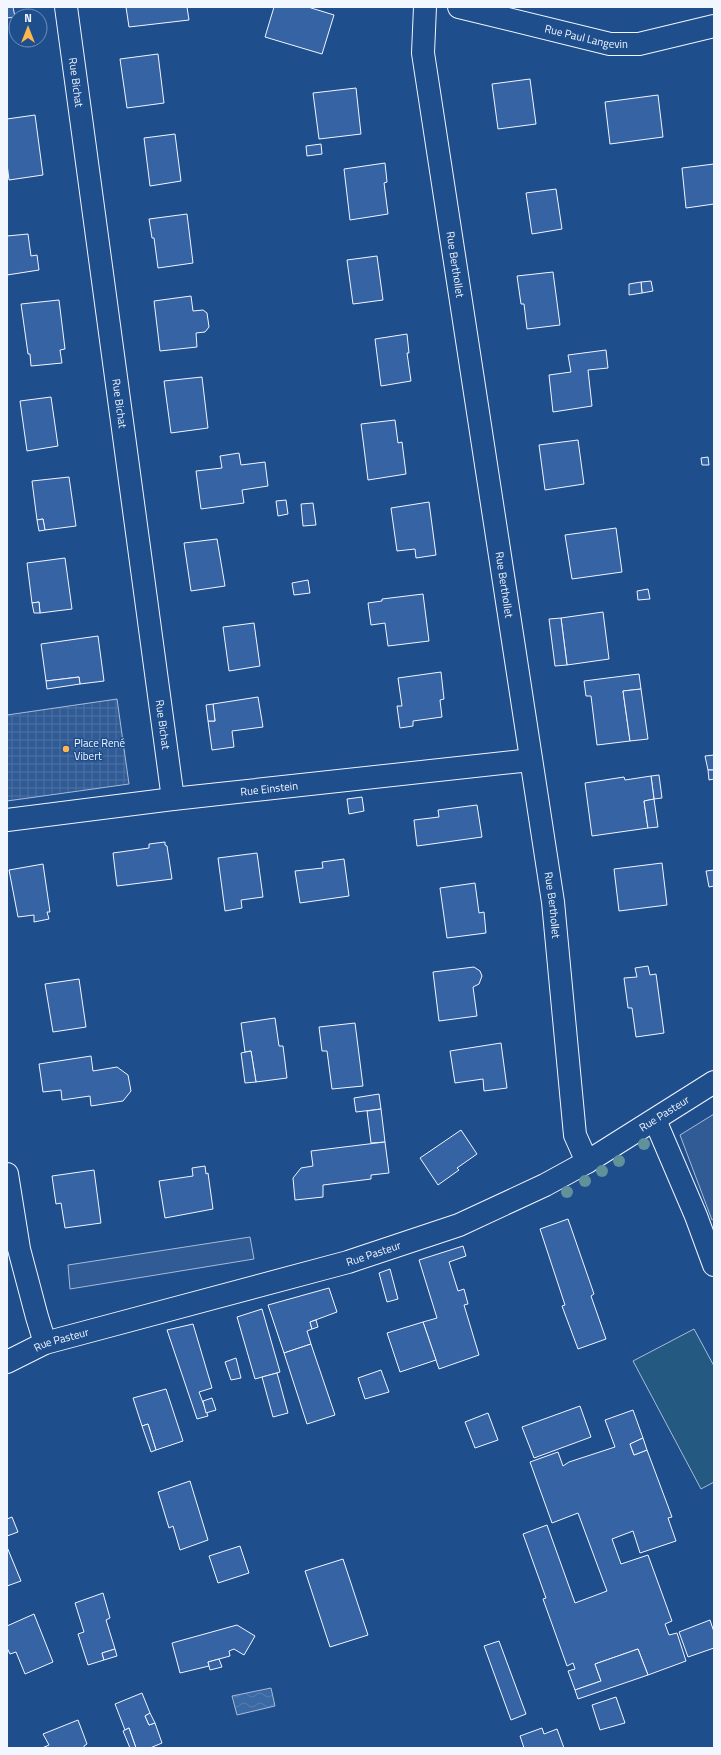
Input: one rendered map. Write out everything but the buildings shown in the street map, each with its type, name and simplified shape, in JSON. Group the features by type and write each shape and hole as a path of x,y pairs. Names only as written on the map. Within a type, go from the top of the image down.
{"street":[{"name":"Rue Bichat","path":"66,7 173,799"},
{"name":"Rue Berthollet","path":"425,7 423,53 553,902 575,1135 587,1162"},
{"name":"Rue Paul Langevin","path":"459,7 610,44 639,44 714,26"},
{"name":"Rue Einstein","path":"7,820 173,799 531,760"},
{"name":"Rue Pasteur","path":"7,1362 45,1343 355,1260 459,1224 532,1192 587,1162 714,1082"},
{"path":"655,1120 699,1222 714,1265"},
{"path":"7,1174 19,1249 36,1317 45,1343"}],"shaded area":[{"name":"Place René Vibert","path":"117,699 129,784 7,801 7,715"},
{"path":"714,1114 714,1219 712,1220 680,1135"},
{"path":"250,1237 254,1259 70,1289 68,1265"},
{"path":"694,1329 714,1366 714,1482 701,1489 633,1361"}],"water":[{"path":"271,1688 275,1706 237,1715 232,1696"}],"place":[{"name":"Place René Vibert","path":"66,749"}]}
